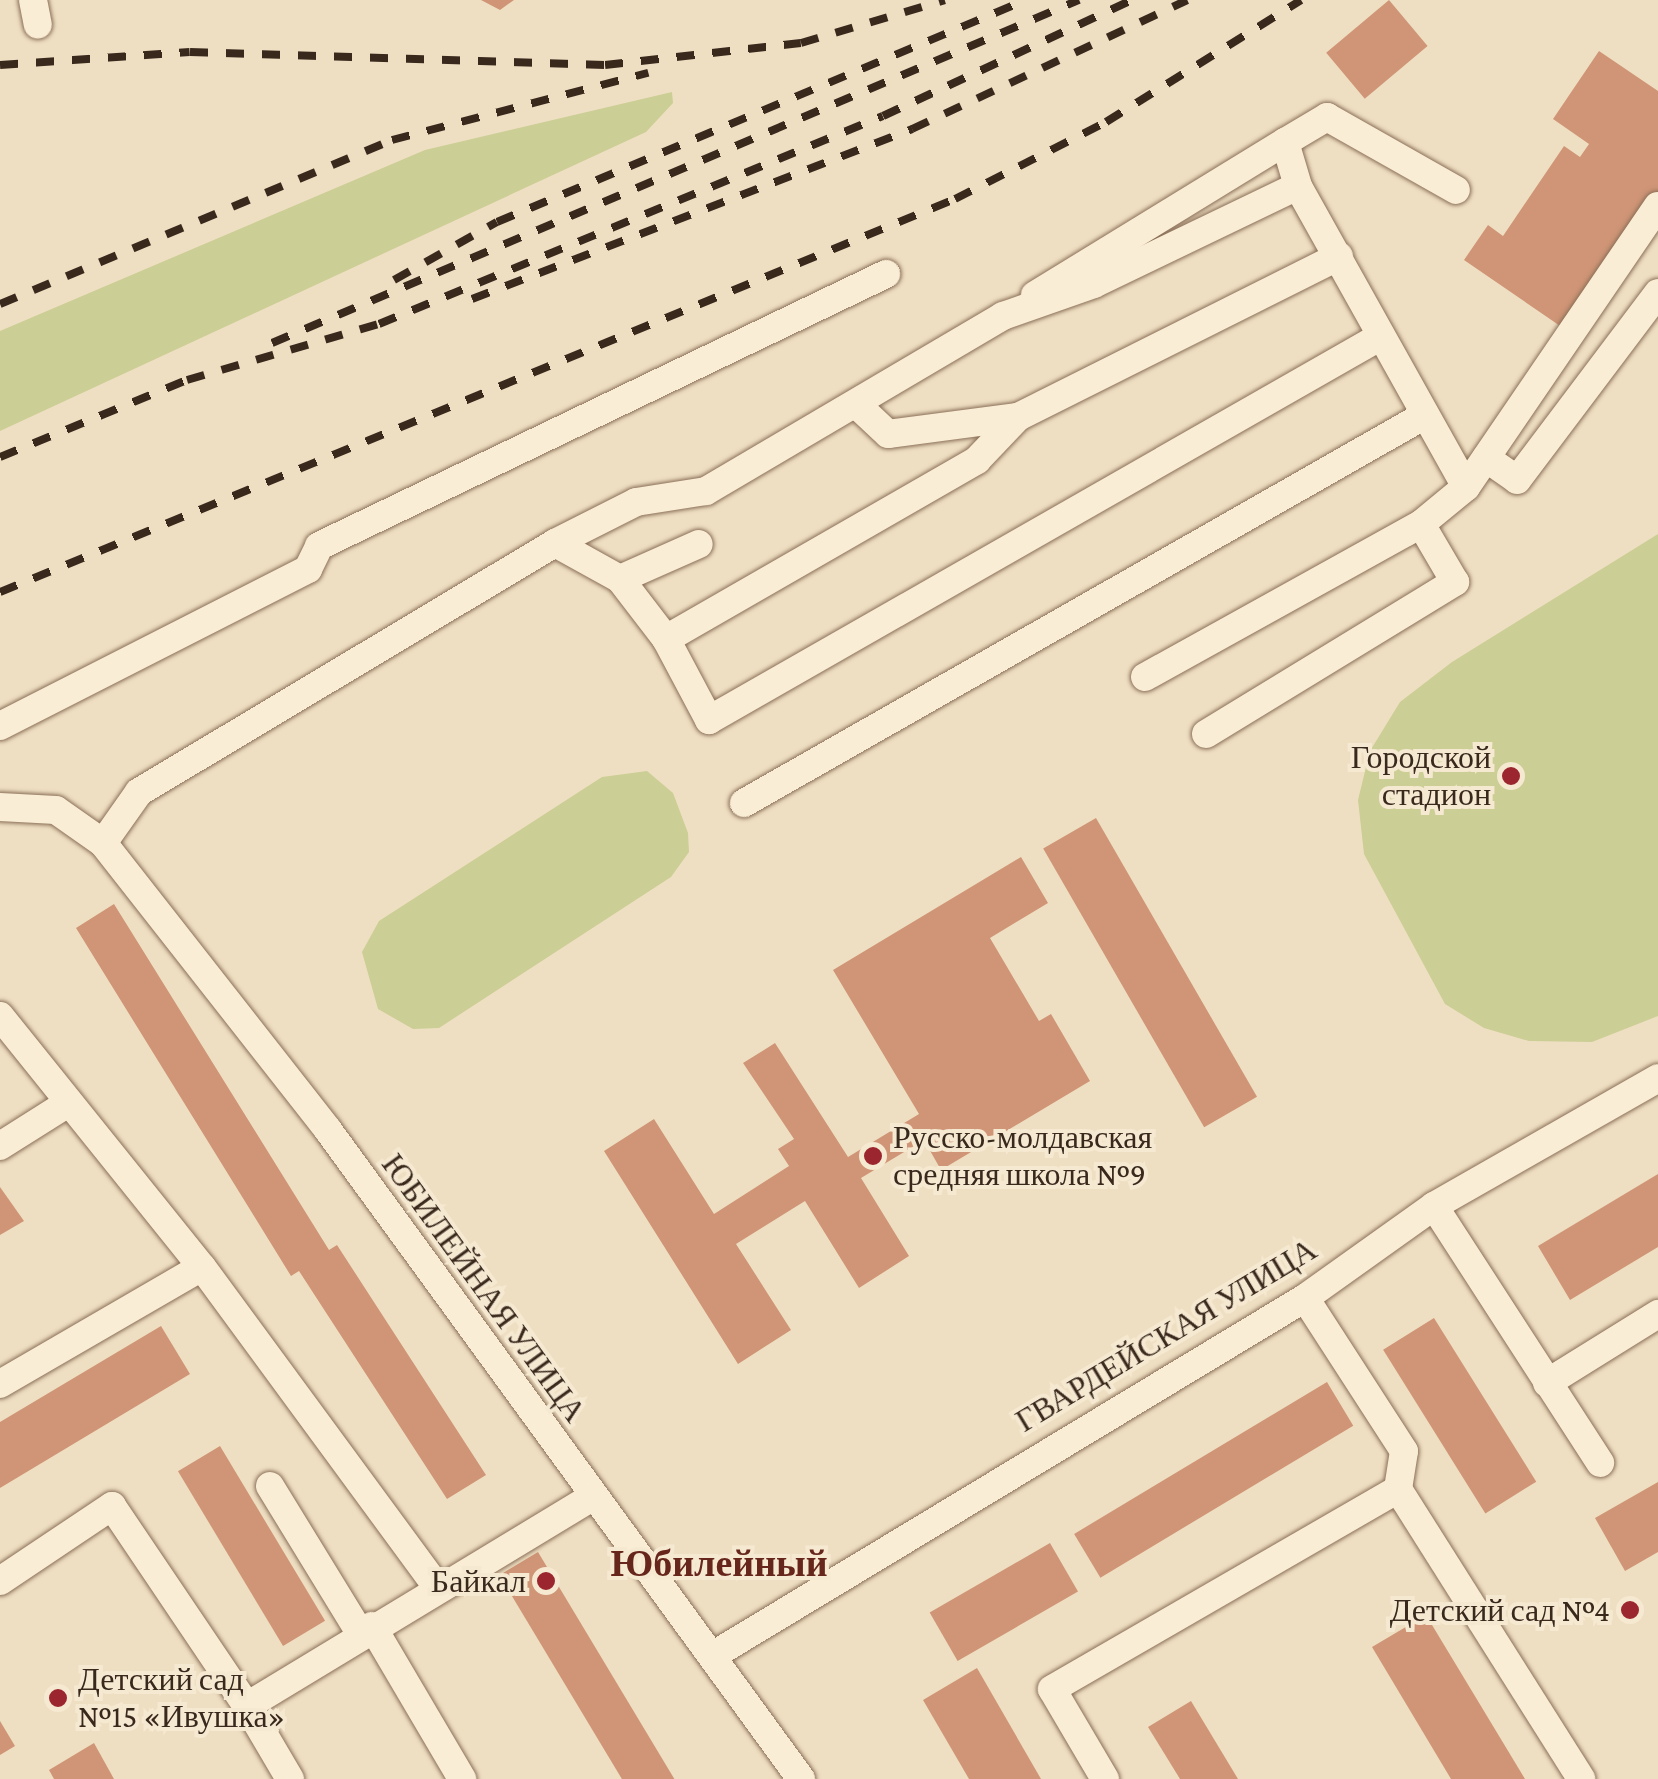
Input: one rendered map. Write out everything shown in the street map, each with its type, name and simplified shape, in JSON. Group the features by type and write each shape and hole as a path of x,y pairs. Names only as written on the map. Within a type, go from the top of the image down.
{"street":[{"path":"103,843 140,792 555,542 636,502 706,490 1003,316 1327,117 1456,190"},
{"path":"1285,142 1298,186 1466,486"},
{"path":"1003,316 1094,284 1298,186"},
{"path":"1145,677 1421,524 1466,486 1658,206"},
{"path":"856,404 888,434 1018,416 1339,256"},
{"path":"0,726 308,569 320,546 886,274"},
{"path":"1486,458 1516,480 1658,293"},
{"path":"555,542 620,579 666,638 709,720 1381,336"},
{"path":"744,803 1425,415"},
{"path":"666,638 977,460 1018,416"},
{"path":"1206,734 1454,582 1421,524"},
{"path":"620,579 700,544"},
{"name":"ЮБИЛЕЙНАЯ УЛИЦА","path":"0,807 56,810 103,843 328,1130 801,1779"},
{"path":"5,1032 202,1268 436,1586"},
{"name":"ГВАРДЕЙСКАЯ УЛИЦА","path":"712,1656 1305,1298 1434,1206 1658,1078"},
{"path":"0,1146 65,1105"},
{"path":"1434,1206 1600,1463"},
{"path":"0,1384 202,1268"},
{"path":"1305,1298 1404,1451 1398,1489 1581,1779"},
{"path":"1547,1383 1658,1314"},
{"path":"270,1486 462,1779"},
{"path":"1104,1779 1052,1689 1398,1489"},
{"path":"246,1706 436,1586 592,1497"},
{"path":"0,1580 112,1506 246,1706 290,1779"}],"green space":[{"path":"672,92 673,103 646,132 0,431 0,331 425,150"},
{"name":"Городской стадион","path":"1658,534 1658,1016 1592,1042 1529,1041 1484,1028 1445,1004 1364,854 1358,800 1370,751 1400,702 1452,662"},
{"path":"647,771 673,793 688,833 689,852 671,877 439,1028 413,1029 378,1009 362,952 379,921 602,777"}],"building":[{"path":"481,0 514,0 500,10"},
{"path":"1389,0 1428,46 1365,99 1326,53"},
{"path":"1599,51 1658,91 1658,195 1566,330 1464,260 1488,225 1503,236 1564,146 1580,157 1589,144 1553,119"},
{"path":"1096,818 1257,1097 1204,1127 1043,849"},
{"path":"1021,857 1048,903 990,938 1039,1021 1051,1014 1090,1081 941,1170 924,1140 861,1178 909,1256 859,1288 805,1201 736,1244 791,1330 738,1364 604,1151 654,1119 714,1214 789,1166 778,1149 794,1139 743,1063 775,1043 848,1157 919,1114 833,970"},
{"path":"114,904 329,1250 337,1245 486,1475 447,1499 299,1271 291,1276 76,928"},
{"path":"1658,1174 1658,1247 1570,1300 1538,1246"},
{"path":"0,1187 24,1221 0,1235"},
{"path":"1434,1318 1536,1482 1485,1513 1383,1350"},
{"path":"161,1326 190,1374 0,1488 0,1422"},
{"path":"1327,1382 1353,1426 1100,1578 1074,1534"},
{"path":"220,1446 325,1621 283,1646 178,1471"},
{"path":"1658,1482 1658,1552 1625,1571 1595,1518"},
{"path":"1050,1543 1078,1591 958,1661 930,1612"},
{"path":"538,1552 674,1779 622,1779 499,1575"},
{"path":"1426,1615 1525,1779 1451,1779 1372,1647"},
{"path":"977,1668 1041,1779 969,1779 923,1700"},
{"path":"1191,1701 1238,1779 1180,1779 1148,1727"},
{"path":"0,1721 15,1746 0,1755"},
{"path":"94,1743 114,1779 54,1779 49,1770"}],"railway":[{"path":"0,65 190,52 605,65 801,43 945,0"},
{"path":"394,280 497,222 1026,0"},
{"path":"272,343 1079,0"},
{"path":"0,457 187,380 379,324 883,116 1132,0"},
{"path":"472,299 912,129 1187,0"},
{"path":"0,592 955,199 1106,122 1301,0"},
{"path":"0,304 392,140 648,73"}],"place":[{"name":"Городской стадион","path":"1511,776"},
{"name":"Русско-молдавская средняя школа №9","path":"873,1156"},
{"name":"Байкал","path":"546,1581"},
{"name":"Детский сад №4","path":"1630,1610"},
{"name":"Детский сад №15 «Ивушка»","path":"58,1698"}],"district":[{"name":"Юбилейный","path":"719,1564"}]}
